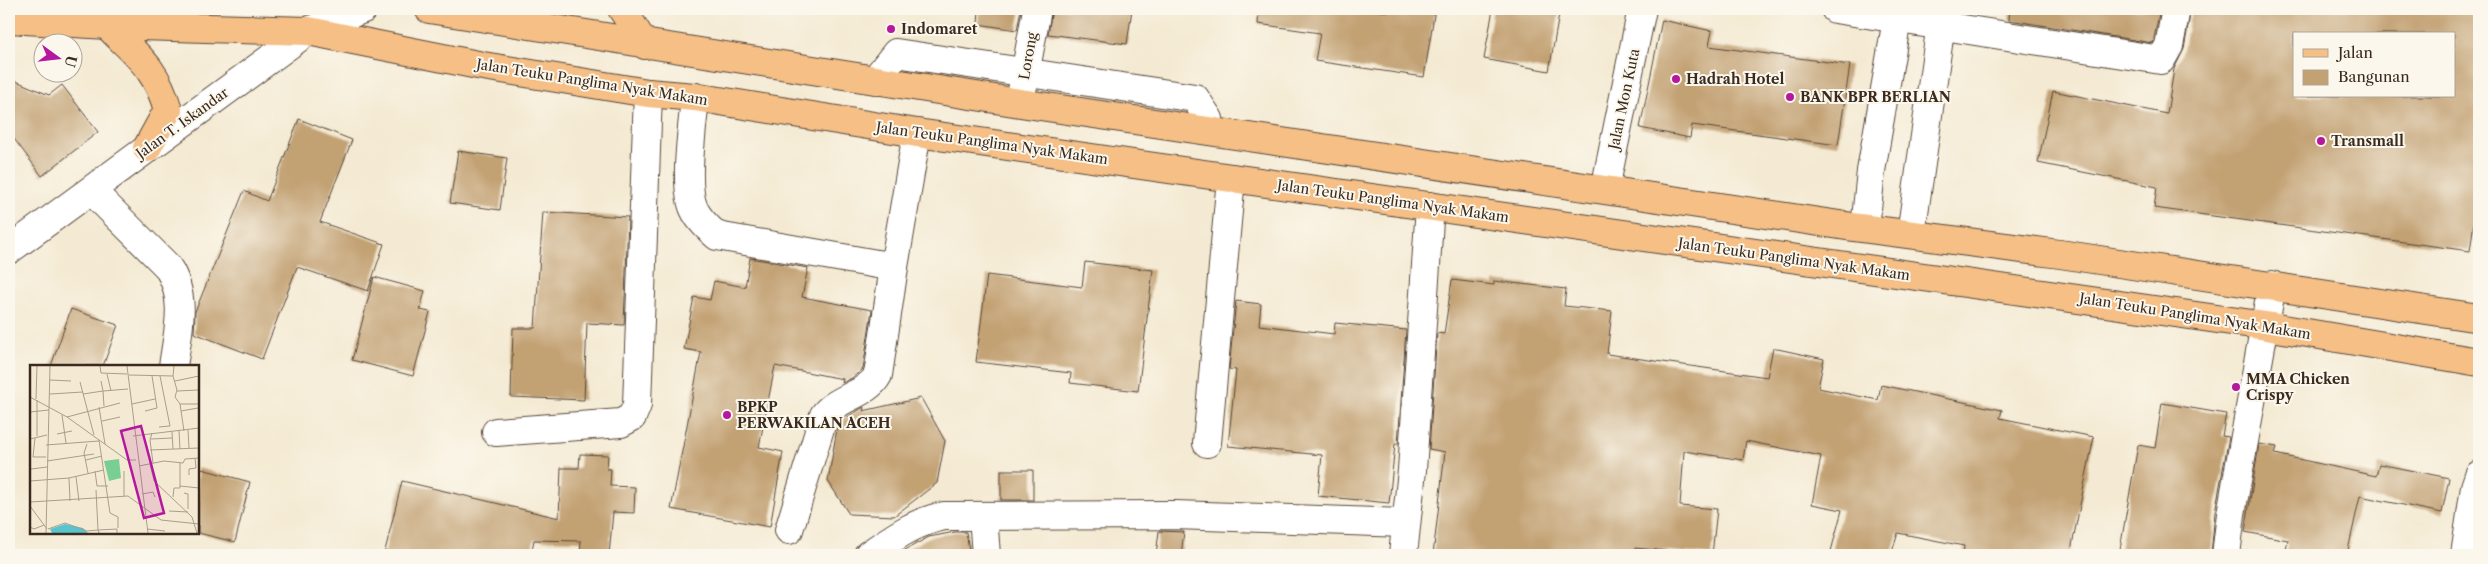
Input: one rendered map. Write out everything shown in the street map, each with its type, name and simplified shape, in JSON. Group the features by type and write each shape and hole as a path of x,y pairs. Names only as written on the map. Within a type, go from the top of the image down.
{"main road":[{"path":"428,9 645,45 1020,103 1859,228 2272,285 2479,318"},
{"path":"622,9 645,45"},
{"name":"Jalan Teuku Panglima Nyak Makam","path":"9,19 107,25 308,31 483,66 648,93 695,97 918,133 2266,326 2479,362"},
{"path":"107,25 152,70 161,87 168,110 147,148"},
{"path":"1109,160 1117,116"},
{"path":"1847,267 1859,228"}],"street":[{"name":"Jalan T. Iskandar","path":"9,250 308,31 363,9"},
{"name":"Lorong","path":"1020,103 1037,9"},
{"name":"Jalan Mon Kuta","path":"1605,190 1642,9"},
{"path":"1835,9 1897,14 1941,24 2161,60 2169,46 2176,9"},
{"path":"1859,228 1871,171 1897,14"},
{"path":"1911,234 1941,24"},
{"path":"879,81 881,72 896,53 1195,98 1209,119 1207,130"},
{"path":"496,432 621,423 632,417 637,405 648,93"},
{"path":"695,97 690,159 690,192 694,208 702,222 717,236 894,267"},
{"path":"789,530 824,415 836,404 874,382 878,375 894,267 918,133"},
{"path":"1207,443 1232,178"},
{"path":"92,191 167,266 176,280 180,300 179,325 173,365"},
{"path":"1403,555 1404,523 1412,470 1430,206"},
{"path":"2226,555 2231,514 2272,285"},
{"path":"2465,555 2475,487 2479,475"},
{"path":"868,555 906,529 930,519 944,516 1175,515 1404,523"},
{"path":"983,516 986,555"}],"building":[{"path":"979,9 1021,9 1017,30 978,24"},
{"path":"1052,9 1132,9 1127,44 1048,34"},
{"path":"1259,9 1366,9 1389,12 1389,9 1435,9 1424,77 1315,61 1320,33 1258,24"},
{"path":"1493,9 1560,9 1549,71 1484,59"},
{"path":"2010,9 2160,9 2153,43 2009,20"},
{"name":"Transmall","path":"2191,9 2479,9 2479,186 2470,251 2154,208 2157,187 2038,163 2053,91 2167,114 2174,69 2184,49"},
{"path":"1662,20 1712,31 1709,46 1850,65 1838,145 1692,125 1690,138 1640,128"},
{"path":"9,78 49,95 62,85 98,132 42,176 9,132"},
{"path":"299,119 352,140 320,222 384,244 368,291 297,267 262,359 194,333 195,312 244,191 267,201"},
{"path":"458,151 507,158 500,210 450,203"},
{"path":"543,212 628,217 624,325 587,323 584,400 511,397 513,328 535,328"},
{"name":"BPKP PERWAKILAN ACEH","path":"750,258 808,268 802,297 872,310 863,369 852,378 842,383 843,379 775,366 759,447 783,452 770,527 671,509 701,352 684,349 694,297 710,300 714,281 745,287"},
{"path":"1085,262 1153,270 1138,391 1070,383 1071,373 976,362 987,275 1082,287"},
{"path":"374,277 425,291 420,310 430,312 413,376 352,360"},
{"path":"1452,280 1494,285 1494,281 1566,289 1564,306 1612,311 1607,354 1767,377 1773,348 1824,359 1818,388 1878,400 1881,385 2002,410 2000,418 2094,437 2070,555 1963,555 1964,546 1898,533 1891,555 1830,555 1842,510 1812,504 1821,456 1746,441 1743,460 1684,451 1680,506 1717,509 1712,555 1635,548 1635,555 1433,555 1445,452 1429,449 1437,333 1444,334"},
{"path":"1236,301 1261,304 1259,325 1334,334 1335,323 1406,330 1398,444 1395,444 1389,503 1318,496 1322,455 1228,446 1236,370 1229,369"},
{"path":"71,309 118,325 103,365 51,365"},
{"path":"921,398 945,441 937,483 894,516 849,514 828,481 838,423 864,407 863,411"},
{"path":"2162,403 2226,414 2222,436 2229,437 2215,512 2211,555 2119,555 2138,445 2155,448"},
{"path":"2259,444 2277,447 2275,454 2376,476 2379,464 2449,478 2442,513 2360,496 2347,555 2285,555 2288,540 2245,532"},
{"path":"580,454 608,455 607,469 611,469 610,486 635,487 634,513 613,512 609,555 580,555 581,541 534,540 531,555 384,555 402,481 559,518 561,468 579,468"},
{"path":"199,468 250,482 235,542 199,533"},
{"path":"1001,470 1033,470 1033,500 1001,500"},
{"path":"1159,531 1184,532 1181,555 1156,555"},
{"path":"966,532 970,555 896,555 929,537"}],"place":[{"name":"Indomaret","path":"891,29"},
{"name":"Hadrah Hotel","path":"1676,79"},
{"name":"BANK BPR BERLIAN","path":"1790,97"},
{"name":"Transmall","path":"2321,141"},
{"name":"MMA Chicken Crispy","path":"2236,387"},
{"name":"BPKP PERWAKILAN ACEH","path":"727,415"}]}
